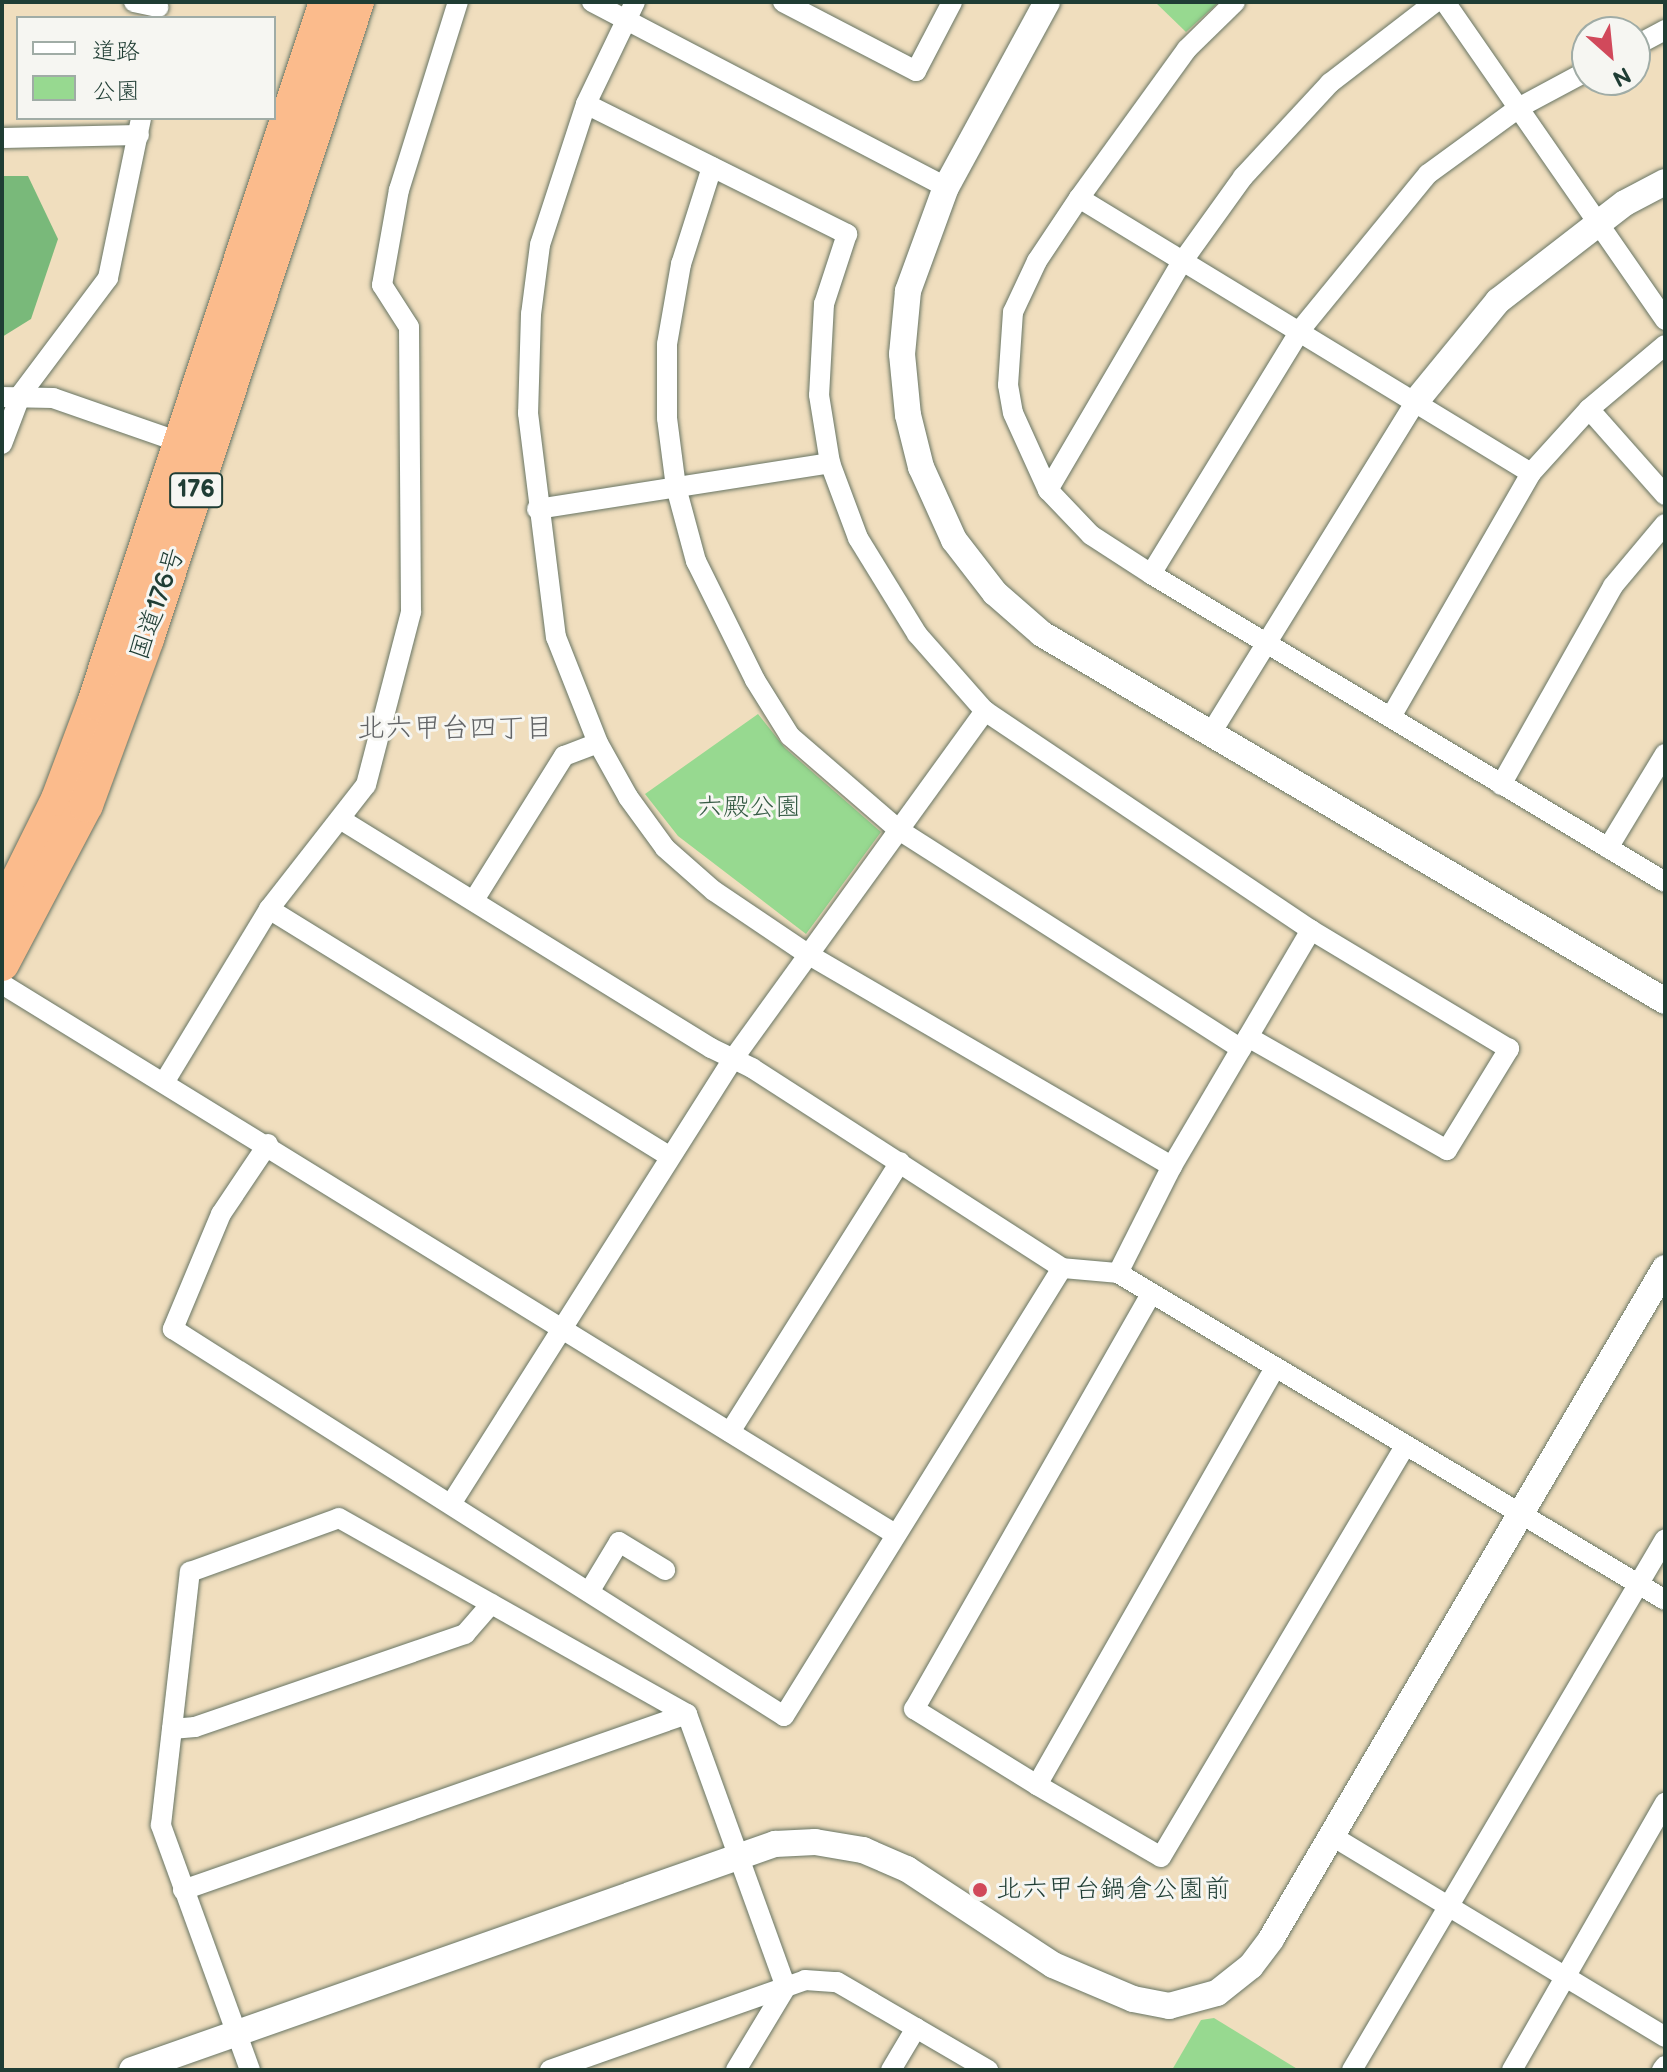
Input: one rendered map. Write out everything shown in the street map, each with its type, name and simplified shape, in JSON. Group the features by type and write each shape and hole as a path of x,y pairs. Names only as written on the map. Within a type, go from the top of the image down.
{"highway":[{"name":"国道176号","path":"2,912 12,870 58,799 94,703 326,2"},
{"name":"国道176号","path":"2,964 86,805 147,639 357,2"}],"street":[{"path":"134,2 158,9"},
{"path":"165,1081 269,909 366,785 411,612 409,327 382,285 399,190 458,2"},
{"path":"592,2 630,11 946,187"},
{"path":"783,2 916,71 952,2"},
{"path":"1047,2 946,187 908,291 902,354 921,467 954,540 995,593 1042,634 1665,1001"},
{"path":"1235,2 1187,49 1079,198 1037,261 1013,312 1009,350 1013,413 1048,490 1091,535 1151,574 1392,715 1501,785 1665,882"},
{"path":"1048,490 1182,262 1243,177 1330,83 1435,2"},
{"path":"1445,2 1665,320"},
{"path":"630,11 586,104 540,245 531,314 528,413 537,509 556,637 598,743 628,797 665,848 714,891 809,955 1172,1166"},
{"path":"1151,574 1301,329 1428,174 1520,107 1571,80"},
{"path":"586,104 847,234 824,304 819,395 830,463 858,538 886,587 917,634 985,711 1311,930 1509,1049 1447,1150 1244,1043 899,830 790,736 728,634 696,561 676,487 667,418 667,344 681,264 712,167"},
{"path":"2,138 140,126 108,278 11,396 2,444"},
{"path":"1211,733 1417,400 1498,301 1598,223 1665,182"},
{"path":"1079,198 1182,262 1301,329 1531,473"},
{"path":"1392,715 1531,473 1589,409 1665,345"},
{"path":"11,396 53,398 179,442"},
{"path":"1589,409 1665,495"},
{"path":"537,509 830,463"},
{"path":"1501,785 1613,586 1665,524"},
{"path":"451,1504 668,1155 733,1059 985,711"},
{"path":"474,900 564,756 598,743"},
{"path":"1608,848 1665,754"},
{"path":"340,819 900,1162 1062,1268 1118,1273 1665,1600"},
{"path":"269,909 668,1155"},
{"path":"1118,1273 1172,1166 1311,930"},
{"path":"2,984 268,1144 895,1534"},
{"path":"268,1144 221,1214 173,1329 784,1716 1062,1268"},
{"path":"730,1432 900,1162"},
{"path":"132,2070 775,1844 815,1842 863,1850 934,1884 1053,1965 1095,1985 1169,2006 1217,1993 1251,1966 1332,1836 1665,1268"},
{"path":"1151,1294 914,1709 1037,1785 1161,1857 1405,1446"},
{"path":"1037,1785 1275,1368"},
{"path":"250,2070 161,1825 190,1572 339,1518 687,1714 786,1987"},
{"path":"1352,2070 1665,1539"},
{"path":"589,1592 619,1542 665,1570"},
{"path":"172,1729 195,1727 465,1634 491,1604"},
{"path":"183,1890 687,1714"},
{"path":"1512,2070 1665,1803"},
{"path":"1332,1836 1665,2037"},
{"path":"554,2069 805,1980 837,1982 988,2070"},
{"path":"736,2070 786,1987"},
{"path":"891,2070 916,2028"}],"green space":[{"path":"1155,2 1219,2 1186,32"},
{"path":"2,176 28,176 58,239 31,319 2,337"},
{"name":"六殿公園","path":"758,714 785,748 881,832 806,934 678,836 645,794"},
{"path":"1214,2018 1299,2070 1172,2070 1201,2020"}],"place":[{"name":"北六甲台鍋倉公園前","path":"980,1890"}],"district":[{"name":"北六甲台四丁目","path":"455,729"}]}
